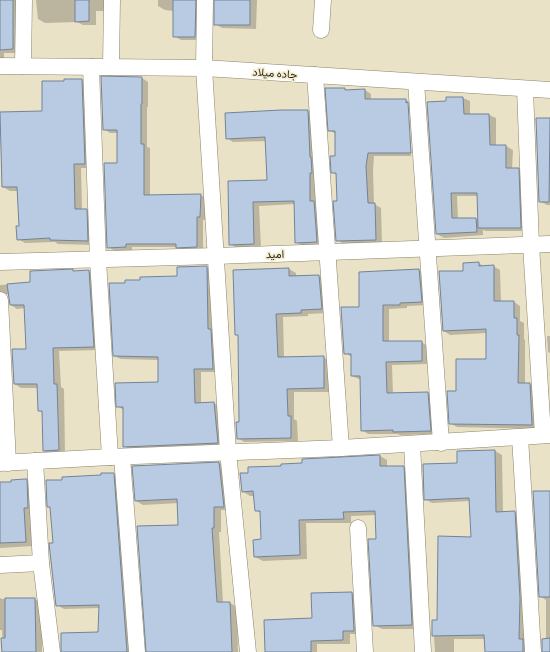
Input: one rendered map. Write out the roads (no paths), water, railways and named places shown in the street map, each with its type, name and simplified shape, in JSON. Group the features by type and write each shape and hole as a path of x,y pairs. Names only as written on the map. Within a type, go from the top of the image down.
{"street":[{"path":"23,66 24,0"},
{"path":"111,66 112,0"},
{"path":"205,0 204,68 228,452 248,652"},
{"path":"321,30 322,0"},
{"name":"جاده میلاد","path":"0,66 204,68 550,90"},
{"path":"92,67 98,260 116,457 137,652"},
{"path":"315,75 341,448"},
{"path":"416,82 441,443"},
{"path":"0,300 4,463 441,443 547,435 531,245 526,88"},
{"name":"امید","path":"0,262 98,260 550,244"},
{"path":"520,437 533,652"},
{"path":"412,444 423,652"},
{"path":"35,461 41,563 52,652"},
{"path":"358,528 364,652"},
{"path":"0,565 41,563"}]}
